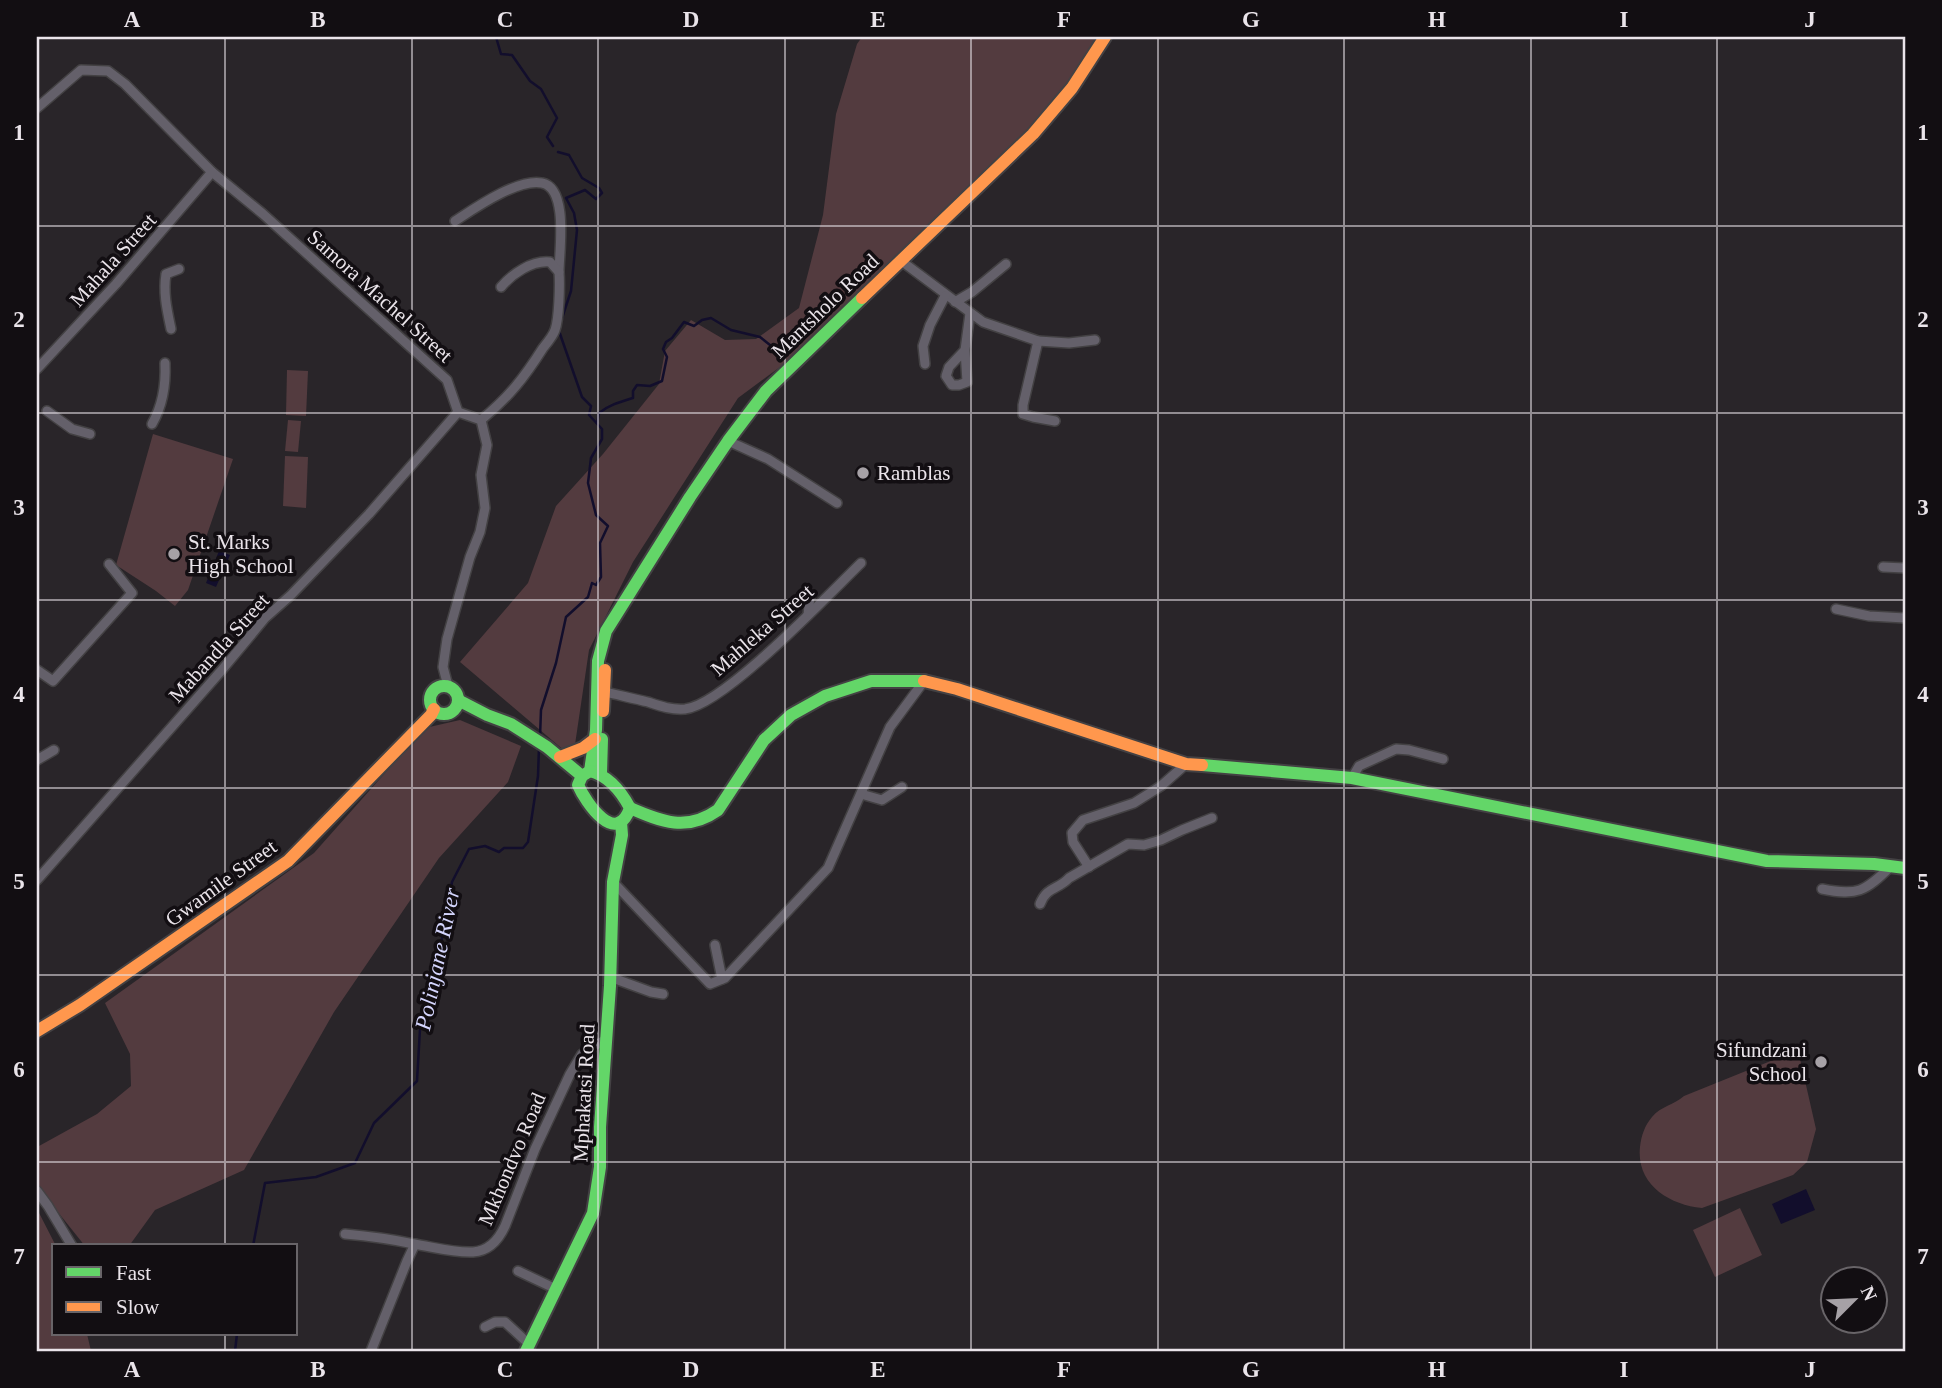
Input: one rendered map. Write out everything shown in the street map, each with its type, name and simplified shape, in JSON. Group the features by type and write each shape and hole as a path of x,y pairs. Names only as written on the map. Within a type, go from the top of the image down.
{"main road":[{"name":"Mantsholo Road","path":"591,774 606,631 727,441 766,391 1033,134 1072,88 1105,37"},
{"path":"458,700 451,711 442,713 434,709 430,701 432,692 439,687 448,686 455,692 458,700 486,715 511,724 560,757 615,786 630,808 673,822 697,822 718,810 764,740 791,715 825,696 871,681 923,681 957,689 1186,764 1352,778 1767,862 1905,868"},
{"name":"Mantsholo Road","path":"591,774 602,731 600,691"},
{"name":"Gwamile Street","path":"37,1031 90,999 288,861 434,709"},
{"path":"560,757 580,751 595,739"},
{"path":"591,774 578,785 592,811 613,824 621,822 629,814 630,808"},
{"name":"Mphakatsi Road","path":"528,1348 593,1213 600,1167 613,883 622,835 621,822"}],"street":[{"name":"Samora Machel Street","path":"37,108 81,70 108,71 212,172 263,214 447,380 458,412"},
{"name":"Mahala Street","path":"37,369 121,279 212,172"},
{"path":"455,220 503,192 541,183 549,186 556,198 562,229 555,330 522,381 503,402 481,420"},
{"path":"900,260 954,303 983,322 1038,341 1061,343 1095,340"},
{"path":"501,287 509,278 541,262 550,262 559,272"},
{"path":"954,303 1006,264"},
{"path":"171,329 164,284 166,274 179,270"},
{"path":"925,364 923,346 945,296"},
{"path":"965,350 970,313"},
{"path":"1038,341 1023,414 1055,421"},
{"path":"152,424 163,396 165,363"},
{"path":"47,411 72,429 90,434"},
{"path":"458,412 481,420"},
{"name":"Mabandla Street","path":"37,880 265,618 369,514 458,412"},
{"path":"448,686 443,667 447,639 470,557 480,533 485,508 481,475 487,445 481,420"},
{"path":"727,441 768,459 837,503"},
{"path":"37,670 53,681 132,593 109,564"},
{"name":"Mahleka Street","path":"600,691 667,708 687,709 703,702 731,685 862,564"},
{"path":"1883,567 1905,568"},
{"path":"808,615 810,596"},
{"path":"1836,609 1869,616 1905,618"},
{"path":"613,883 710,984 725,978 828,868 890,727 923,681"},
{"path":"1352,778 1359,766 1396,749 1443,759"},
{"path":"37,760 54,750"},
{"path":"1089,867 1073,842 1072,833 1083,820 1134,803 1161,786 1186,764"},
{"path":"861,794 882,800 902,787"},
{"path":"1040,904 1050,888 1063,884 1128,844 1144,845 1161,840 1212,818"},
{"path":"1822,889 1856,892 1877,880 1891,866"},
{"path":"715,945 722,979"},
{"path":"610,977 663,994"},
{"name":"Mkhondvo Road","path":"345,1234 475,1252 489,1247 499,1238 535,1149 570,1074 582,1054 606,1039"},
{"path":"37,1191 71,1244"},
{"path":"371,1351 415,1244"},
{"path":"518,1270 556,1289"},
{"path":"485,1327 495,1322 505,1322 528,1348"}],"shaded area":[{"path":"862,37 1105,37 1072,88 829,331 738,398 633,562 589,650 573,758 460,662 528,583 556,506 603,454 659,384 665,351 691,320 725,340 756,339 799,308 823,215 836,114 857,44"},
{"path":"287,370 308,371 306,416 286,415"},
{"path":"288,420 301,421 298,452 285,451"},
{"path":"153,434 233,459 188,590 175,606 116,565"},
{"path":"285,456 308,457 306,508 283,506"},
{"path":"219,551 230,555 216,587 206,583"},
{"path":"460,720 521,746 508,782 439,858 334,1012 244,1170 155,1210 130,1244 83,1244 37,1186 37,1152 39,1146 97,1114 131,1086 130,1054 105,1003 314,853 425,728"},
{"path":"1798,1050 1816,1129 1807,1162 1793,1175 1702,1208 1667,1197 1649,1182 1643,1172 1640,1147 1645,1127 1656,1113 1684,1096"},
{"path":"1806,1189 1815,1210 1781,1224 1772,1204"},
{"path":"1740,1208 1762,1255 1715,1277 1693,1230"},
{"path":"37,1209 55,1244 52,1244 52,1336 87,1336 91,1351 37,1351"}],"waterway":[{"name":"Polinjane River","path":"496,37 501,54 512,55 530,81 541,89 557,118 547,137 553,146"},
{"name":"Polinjane River","path":"558,152 569,155 582,178 599,188 602,193 596,199 585,190 566,198 574,213 577,230 571,291 560,324"},
{"path":"597,423 599,413 603,410 633,398 637,385 650,386 662,381 667,357 663,349 684,322 694,326 711,318 731,330 760,337 775,349 794,342 791,336 795,338"},
{"name":"Polinjane River","path":"540,737 541,710 556,663 566,617 588,597 592,583 596,585 601,577 600,543 608,526 596,515 588,483 591,458 602,439 602,429 589,415 591,406 582,397 559,331"},
{"name":"Polinjane River","path":"253,1244 265,1183 316,1177 355,1163 374,1123 417,1081 420,1029 439,955 452,882 469,849 485,846 499,852 504,848 523,848 528,842 538,776 539,747"},
{"name":"Polinjane River","path":"235,1351 237,1336"}],"traffic: fast":[{"path":"590,771 596,730 598,661 606,631 690,497 766,391 862,298"},
{"path":"630,808 664,821 685,823 707,817 718,810 764,740 791,715 825,696 871,681 924,681"},
{"path":"444,686 454,690 458,700 454,710 444,714 434,710 430,700 434,690 444,686"},
{"path":"458,700 511,724 547,747 582,776"},
{"path":"601,774 602,739"},
{"path":"1202,765 1352,778 1767,861 1874,864 1905,868"},
{"path":"590,771 603,776 623,796 630,808 624,819 610,823 594,810 578,785 582,776 590,771"},
{"path":"526,1351 593,1213 600,1167 613,882 622,835 621,822"}],"traffic: slow":[{"path":"862,298 1033,134 1072,88 1105,37"},
{"path":"603,711 605,670"},
{"path":"924,681 957,689 1186,764 1202,765"},
{"path":"37,1031 80,1005 288,861 434,709"},
{"path":"560,757 583,748 595,739"}],"place":[{"name":"Ramblas","path":"863,473"},
{"name":"St. Marks High School","path":"174,554"},
{"name":"Sifundzani School","path":"1821,1062"}]}
